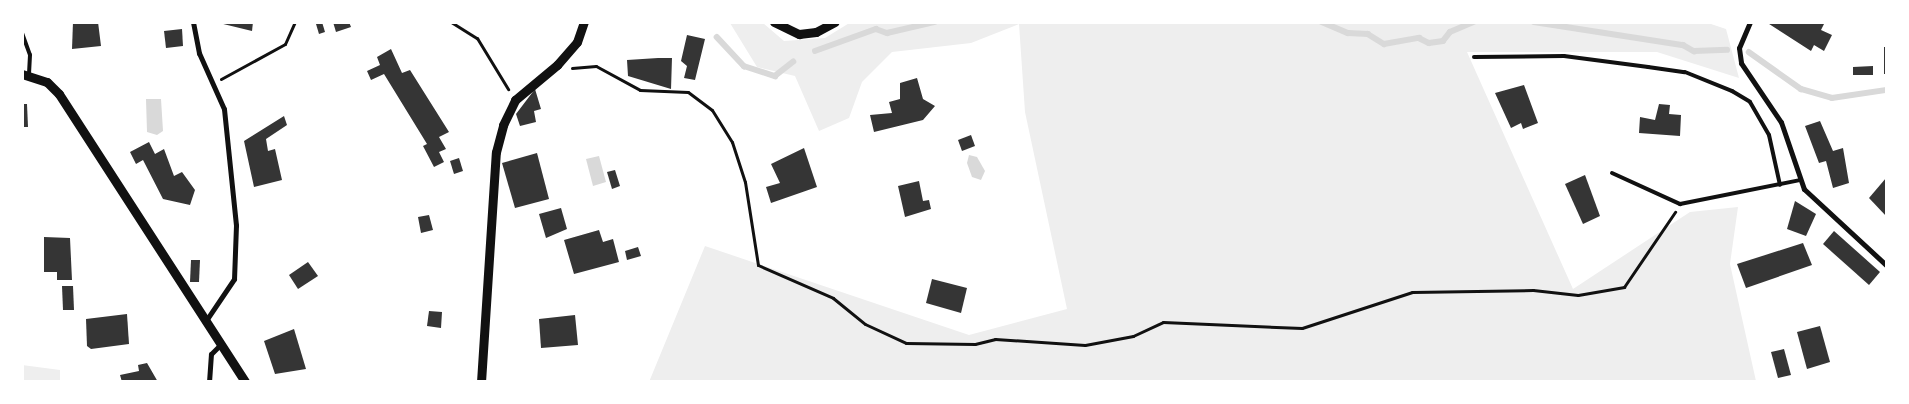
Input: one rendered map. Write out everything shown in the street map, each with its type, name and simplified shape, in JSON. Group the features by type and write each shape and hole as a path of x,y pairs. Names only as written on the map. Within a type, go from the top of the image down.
{"street":[{"path":"193,22 212,84 224,109 236,225 234,279 204,323"},
{"path":"481,382 496,152 515,100 557,65 577,42 584,22"},
{"path":"774,22 798,34 816,32 836,22"},
{"path":"1750,22 1739,48 1741,63 1780,122 1800,180 1836,223 1886,265"},
{"path":"26,74 59,94 204,323 245,382"},
{"path":"209,382 211,354 220,344"}],"lane":[{"path":"22,33 30,55 26,74"},
{"path":"1474,57 1564,56 1638,65 1685,72 1732,91 1750,102 1769,135 1780,185"},
{"path":"1612,173 1680,204 1800,180"}],"path":[{"path":"212,84 285,44 295,22"},
{"path":"450,22 476,38 515,100"},
{"path":"557,65 596,66 640,90 688,92 712,110 732,142 745,182 758,265 833,298 865,324 906,343 975,344 995,339 1085,345 1133,336 1163,322 1302,328 1412,292 1587,294 1624,287 1680,204"}],"shaded area":[{"path":"851,22 1705,22 1726,29 1739,78 1657,52 1467,52 1573,289 1690,212 1738,207 1730,264 1756,381 649,382 705,246 969,335 1067,309 1025,112 1019,24 971,43 892,52 862,82 849,118 819,131 795,76 757,67 730,23 763,23 784,41 825,38"},
{"path":"146,99 161,99 163,131 157,135 147,132"},
{"path":"969,155 977,157 985,171 981,180 972,177 967,163"},
{"path":"599,156 606,182 593,186 586,159"},
{"path":"22,365 60,370 60,381 23,381"}],"building":[{"path":"73,22 98,22 101,46 72,49"},
{"path":"215,22 253,22 252,31"},
{"path":"322,22 325,32 319,34 316,24"},
{"path":"333,22 349,22 351,27 336,32"},
{"path":"1766,22 1825,22 1821,30 1832,35 1824,51 1814,45 1811,51"},
{"path":"182,29 183,46 166,48 164,31"},
{"path":"687,35 705,39 695,80 684,78 687,66 681,61"},
{"path":"1884,47 1886,47 1886,74 1884,74"},
{"path":"391,49 402,73 410,70 449,132 439,137 446,149 439,152 444,162 434,167 423,146 427,144 384,74 371,80 367,71 380,65 377,57"},
{"path":"672,58 671,89 628,76 627,60"},
{"path":"1873,66 1873,75 1853,75 1853,67"},
{"path":"917,78 923,99 935,106 923,120 874,132 870,115 892,113 889,102 900,99 900,83"},
{"path":"1524,85 1538,123 1523,129 1521,123 1511,128 1495,93"},
{"path":"535,89 541,109 534,111 536,122 520,126 516,114"},
{"path":"22,104 27,104 28,127 22,127"},
{"path":"1659,104 1670,105 1669,114 1681,115 1680,136 1639,133 1640,117 1655,120"},
{"path":"284,116 287,125 266,139 268,151 275,149 282,180 254,187 244,141"},
{"path":"1820,121 1833,151 1843,148 1849,183 1833,188 1826,161 1819,163 1805,126"},
{"path":"971,135 975,146 962,151 958,140"},
{"path":"149,142 155,154 164,149 174,176 182,172 195,190 190,205 163,199 143,160 136,164 130,152"},
{"path":"804,148 817,187 771,203 766,187 780,183 771,164"},
{"path":"537,153 549,199 515,208 502,163"},
{"path":"459,158 463,171 454,174 450,161"},
{"path":"615,170 620,186 612,189 607,172"},
{"path":"1585,175 1600,216 1583,224 1565,184"},
{"path":"1886,178 1886,216 1869,198"},
{"path":"919,181 923,201 929,200 931,209 905,217 898,186"},
{"path":"1795,201 1816,214 1806,236 1787,229"},
{"path":"561,208 567,229 546,238 539,214"},
{"path":"429,215 433,230 421,233 418,217"},
{"path":"599,230 603,242 613,239 619,262 574,274 564,240"},
{"path":"1834,231 1880,272 1869,285 1823,244"},
{"path":"44,237 70,238 72,280 57,280 57,272 44,272"},
{"path":"1803,243 1812,265 1746,288 1737,264"},
{"path":"638,247 641,256 627,260 625,251"},
{"path":"191,260 200,260 199,282 190,282"},
{"path":"308,262 318,276 298,289 289,275"},
{"path":"932,279 967,288 961,313 926,303"},
{"path":"62,286 73,286 74,310 63,310"},
{"path":"429,311 442,312 441,328 427,326"},
{"path":"127,314 129,344 91,349 87,346 86,319"},
{"path":"575,315 578,345 541,348 539,319"},
{"path":"1820,326 1830,362 1807,369 1797,332"},
{"path":"294,329 306,369 275,374 264,341"},
{"path":"1784,349 1791,375 1778,378 1771,352"},
{"path":"147,363 158,382 122,382 120,375 139,371 138,365"}],"waterway":[{"path":"815,51 876,29 887,33 935,22"},
{"path":"1322,22 1348,33 1368,34 1384,44 1419,38 1429,43 1443,41 1450,32 1473,22"},
{"path":"1534,22 1683,45 1694,51 1727,50"},
{"path":"717,37 744,66 775,76 793,62"},
{"path":"1749,52 1801,89 1832,98 1886,90"}]}
